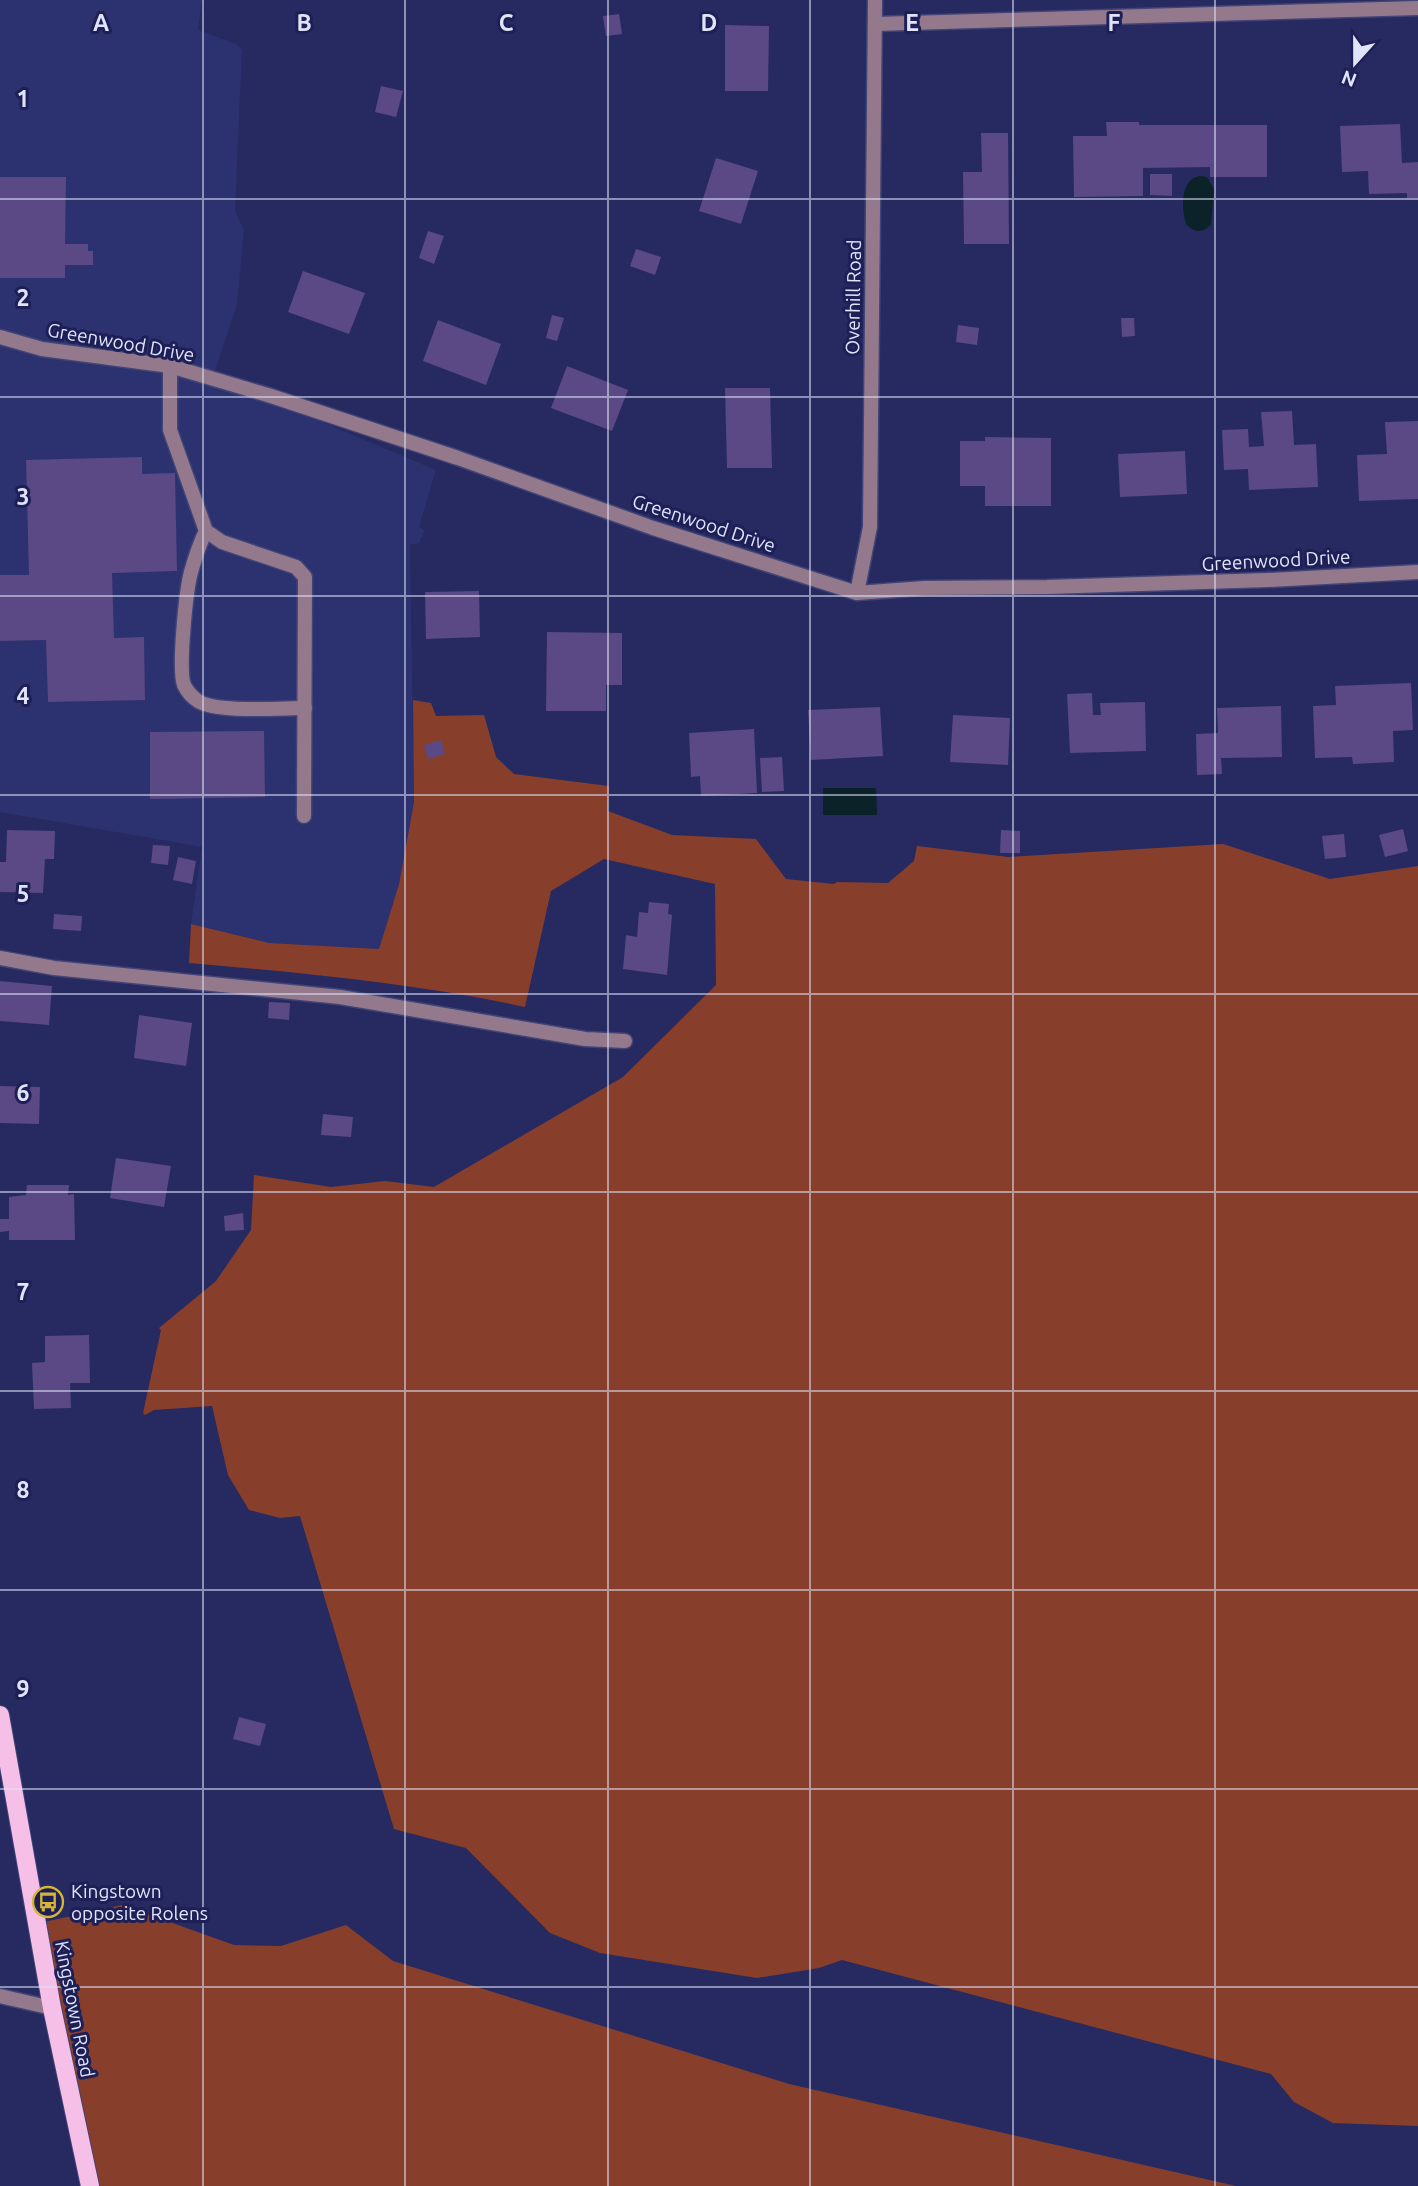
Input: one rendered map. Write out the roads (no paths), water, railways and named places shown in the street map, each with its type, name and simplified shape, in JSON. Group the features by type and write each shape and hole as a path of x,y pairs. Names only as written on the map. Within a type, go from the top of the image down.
{"main road":[{"name":"Kingstown Road","path":"0,1715 52,2008 90,2186"}],"street":[{"name":"Overhill Road","path":"857,593 870,527 875,0"},
{"path":"875,24 1418,8"},
{"name":"Greenwood Drive","path":"0,337 42,349 170,366 271,396 458,458 653,528 857,593 924,588 1268,580 1418,572"},
{"path":"170,366 170,430 206,531 222,542 296,567 306,577 304,816"},
{"path":"206,531 190,575 182,662 183,683 189,694 199,702 213,707 304,708"},
{"path":"0,958 68,970 341,997 585,1040 625,1041"},
{"path":"0,1996 52,2008"}],"water":[{"path":"1207,177 1214,189 1211,225 1198,231 1186,224 1183,203 1185,188 1193,178"},
{"path":"823,788 876,788 877,815 823,815"}],"place":[{"name":"Kingstown opposite Rolens","path":"48,1902"}]}
